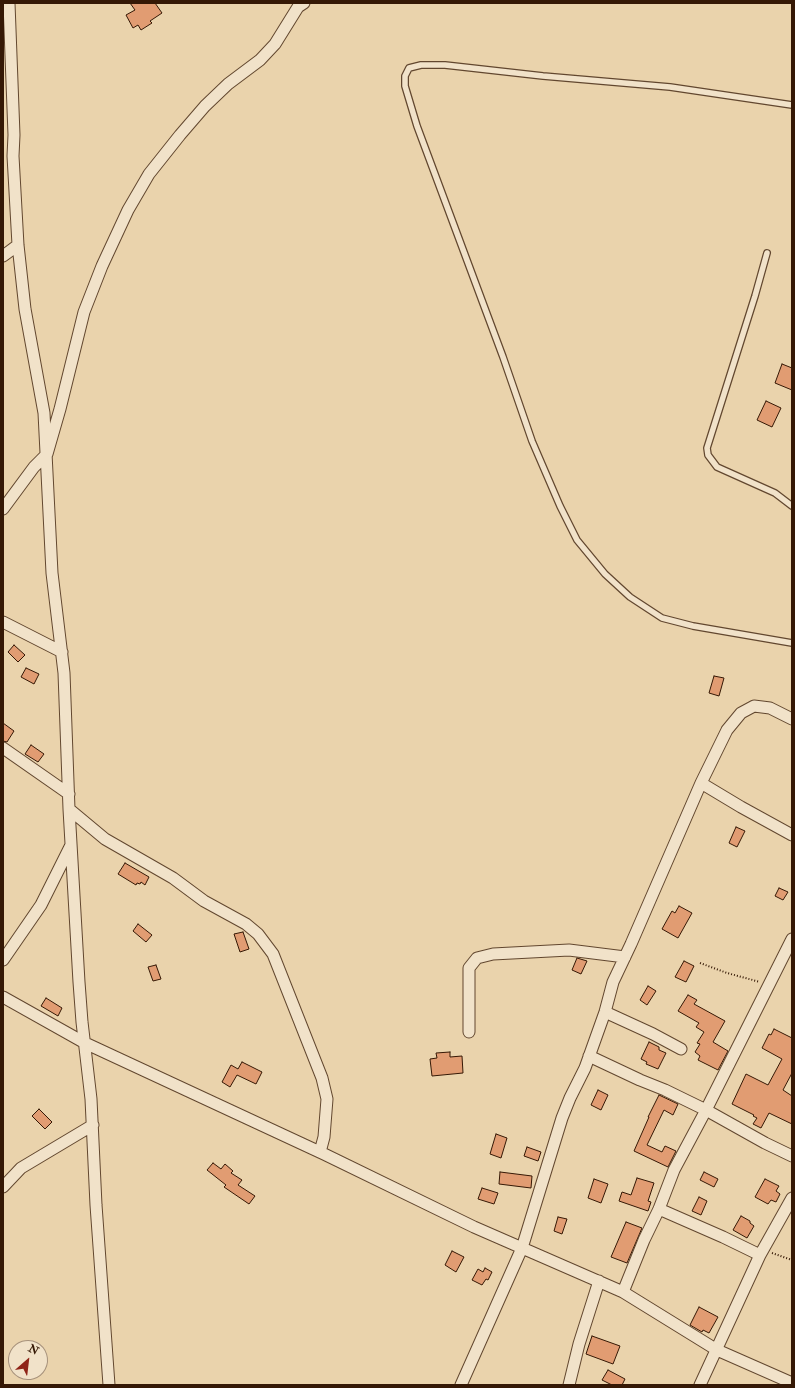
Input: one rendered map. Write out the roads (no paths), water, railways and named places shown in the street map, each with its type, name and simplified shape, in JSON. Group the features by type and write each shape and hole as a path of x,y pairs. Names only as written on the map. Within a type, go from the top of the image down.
{"street":[{"path":"9,3 14,135 13,156 18,245 25,309 44,413 52,573 64,673 68,794 81,1009 93,1125 96,1205 109,1385"},
{"path":"3,509 34,467 47,454 60,409 84,312 102,266 128,210 149,174 180,135 228,84 260,60 275,44 297,4"},
{"path":"3,146 13,156"},
{"path":"3,256 18,245"},
{"path":"3,622 62,652"},
{"path":"461,1385 522,1248 562,1118 585,1068 605,1012 613,982 701,783 727,730 741,713 754,706 770,708 792,719"},
{"path":"3,748 68,794"},
{"path":"701,783 792,835"},
{"path":"69,809 105,839 173,878 204,901 246,924 258,934 273,954 322,1078 327,1099 324,1137 320,1152"},
{"path":"3,960 41,905 71,845"},
{"path":"623,1292 644,1240 659,1209 674,1170 706,1110 792,939"},
{"path":"469,1032 469,968 477,958 493,954 569,950 625,957"},
{"path":"3,997 85,1042 320,1152 467,1223 623,1292 717,1350 792,1383"},
{"path":"605,1012 653,1034 681,1049"},
{"path":"589,1056 706,1110 765,1143 792,1156"},
{"path":"3,1187 21,1168 93,1125"},
{"path":"700,1385 762,1252 792,1198"},
{"path":"659,1209 762,1252"},
{"path":"569,1385 599,1281"}],"lane":[{"path":"792,105 670,87 543,76 445,65 409,68 405,76 405,86 417,126 532,441 560,506 578,540 605,574 630,597 662,618 693,626 792,643"},
{"path":"767,252 755,296 707,448 708,455 717,467 729,474 775,493 792,506"}]}
